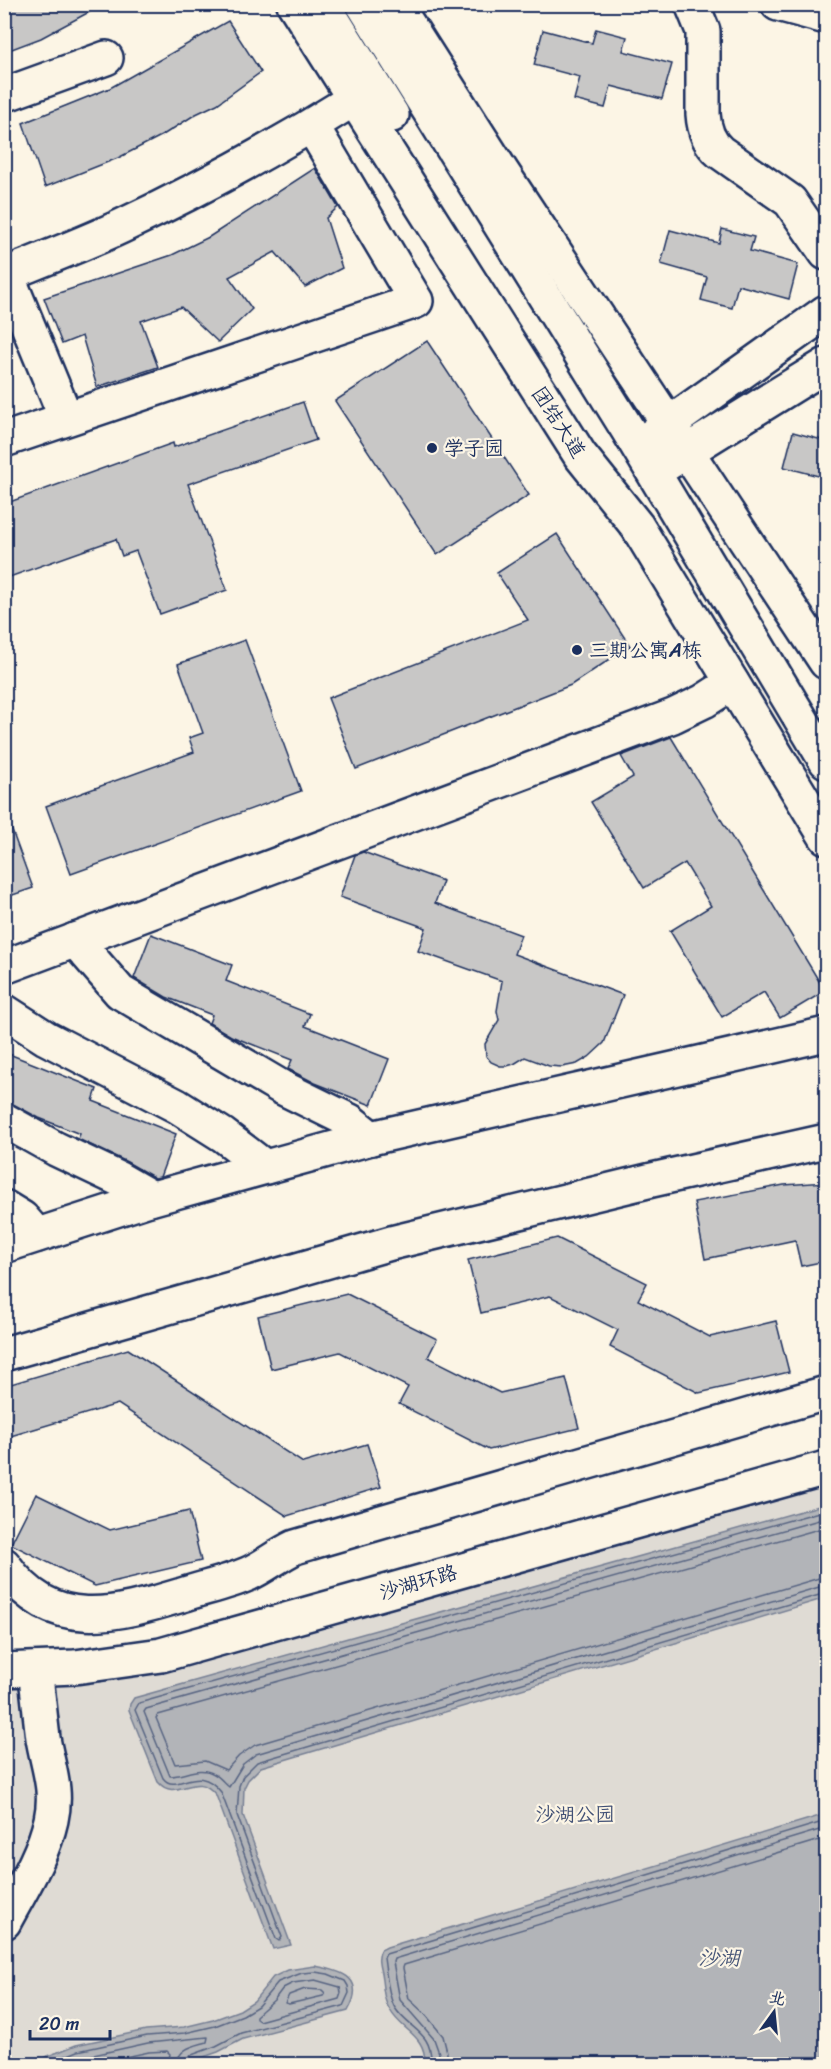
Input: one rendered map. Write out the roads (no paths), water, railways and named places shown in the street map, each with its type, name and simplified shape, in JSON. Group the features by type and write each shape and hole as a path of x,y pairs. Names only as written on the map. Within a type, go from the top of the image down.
{"main road":[{"name":"团结大道","path":"294,4 580,456 637,526 826,837"},
{"path":"323,4 598,447 637,526"},
{"path":"341,4 566,369 640,449 687,451 826,365"},
{"path":"363,4 640,449 826,761"},
{"path":"395,4 501,172 826,662"},
{"path":"778,4 826,18"},
{"path":"697,6 704,31 704,126 711,142 720,152 790,201 826,253"},
{"path":"4,95 105,58"},
{"path":"66,418 6,275 120,227 185,196 265,154 354,99"},
{"path":"4,440 416,301 312,126"},
{"path":"640,449 669,424 826,312"},
{"path":"4,967 673,716 704,701 732,683"},
{"path":"75,940 120,992 282,1087 350,1122 371,1138"},
{"path":"4,1011 46,1038 177,1106 224,1135 265,1167"},
{"path":"4,1246 152,1198 371,1138 826,1034"},
{"path":"4,1120 152,1198"},
{"path":"4,1354 392,1244 652,1180 826,1141"},
{"path":"4,1207 22,1218 37,1235"},
{"path":"4,1565 20,1584 49,1605 60,1610 75,1614 90,1614 137,1609 249,1574 279,1554 296,1547 826,1393"},
{"name":"沙湖环路","path":"20,1669 97,1665 161,1655 826,1468"},
{"path":"4,1922 41,1850 53,1807 51,1767 20,1669"}],"water":[{"path":"826,1504 826,1598 261,1767 248,1780 244,1788 243,1815 291,1945 273,1949 216,1795 201,1785 172,1790 158,1782 129,1710 134,1698"},
{"name":"沙湖","path":"826,1814 826,2064 425,2064 422,2046 395,2017 386,2002 379,1958 381,1950 387,1947"},
{"path":"315,1966 335,1971 349,1978 355,1991 348,2011 243,2039 218,2052 184,2064 35,2064 76,2045 146,2030 184,2027 213,2020 240,2010 254,2001 273,1977 288,1970"}],"place":[{"name":"学子园","path":"432,448"},
{"name":"三期公寓A栋","path":"577,650"}],"park label":[{"name":"沙湖公园","path":"575,1814"}]}
